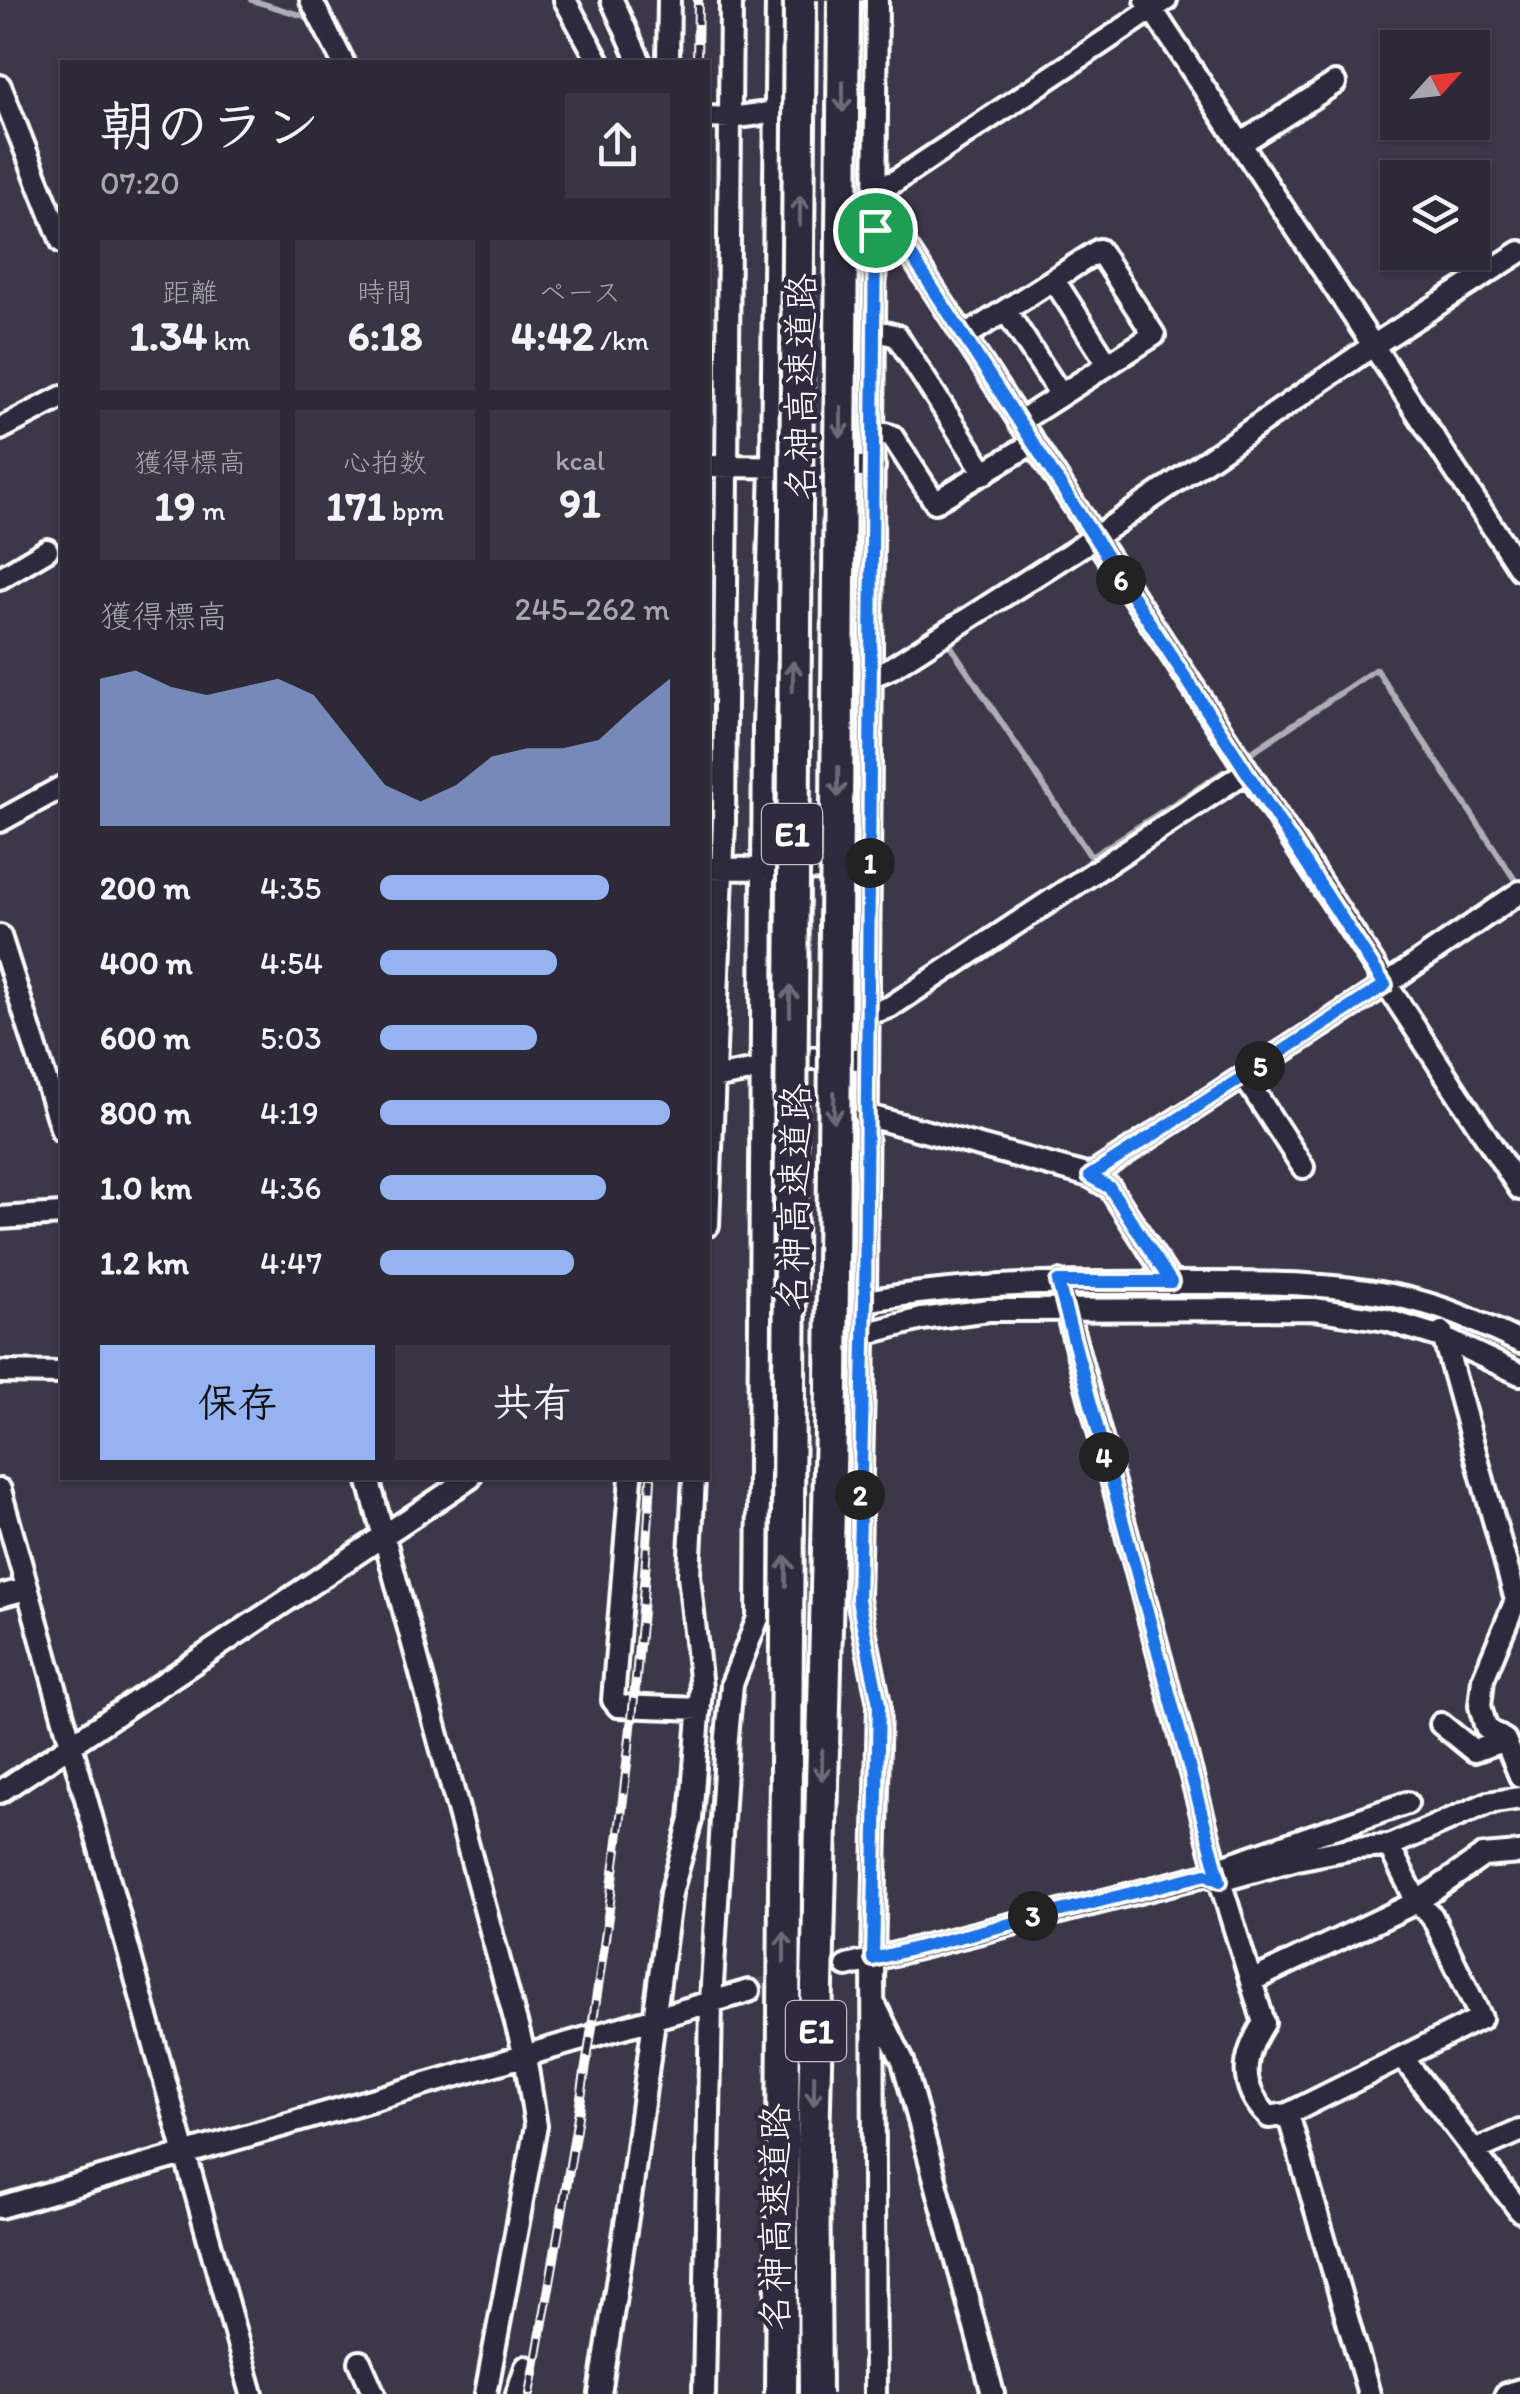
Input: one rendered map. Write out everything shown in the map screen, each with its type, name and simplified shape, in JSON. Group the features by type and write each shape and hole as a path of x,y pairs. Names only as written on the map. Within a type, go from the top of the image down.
{"highway":[{"name":"名神高速道路","path":"780,2394 800,0"},
{"name":"名神高速道路","path":"816,2394 813,2145 832,1388 844,0"}],"street":[{"path":"311,0 343,60"},
{"path":"565,0 598,60"},
{"path":"612,0 639,60"},
{"path":"668,60 669,0"},
{"path":"710,1127 717,466 731,0"},
{"path":"704,2394 711,2001 732,1684 758,1618 762,868 772,466 776,0"},
{"path":"875,2394 873,1959 879,1704 858,1600 865,1301 877,0"},
{"path":"875,188 894,182 1154,3 1240,144 1520,569"},
{"path":"1240,144 1336,83"},
{"path":"0,86 60,237"},
{"path":"710,118 776,112"},
{"path":"875,230 900,238 1520,1189"},
{"path":"964,338 1099,250 1154,335 1019,422"},
{"path":"872,676 891,668 1094,538 1372,347 1520,252"},
{"path":"1054,280 1108,364"},
{"path":"1006,310 1061,395"},
{"path":"874,330 896,336 985,473"},
{"path":"0,429 60,398"},
{"path":"874,431 892,436 935,502 1033,443"},
{"path":"717,466 874,467"},
{"path":"0,578 46,550"},
{"path":"868,1014 890,1007 1247,772"},
{"path":"0,821 60,788"},
{"path":"715,868 870,870"},
{"path":"1090,1176 1385,985 1520,892"},
{"path":"0,936 4,961 60,1126"},
{"path":"711,1079 761,1063 867,1058"},
{"path":"1244,1076 1303,1167"},
{"path":"864,1116 1090,1176 1110,1188 1171,1282"},
{"path":"0,1218 60,1214"},
{"path":"865,1301 927,1290 1058,1282 1285,1284 1413,1300 1520,1342"},
{"path":"1058,1282 1218,1875 1264,2023 1244,2061 1260,2108 1269,2117 1288,2114 1481,2018 1432,1916 1417,1902 1389,1846"},
{"path":"864,1334 922,1319 989,1310 1314,1309 1386,1320 1441,1337 1520,1374"},
{"path":"1444,1310 1441,1337 1516,1600 1484,1679 1480,1706 1486,1728 1505,1740 1520,1776"},
{"path":"0,1372 60,1373"},
{"path":"369,1480 525,2056 536,2126 486,2394"},
{"path":"0,1792 467,1480"},
{"path":"631,1480 613,1700 618,1706 700,1709"},
{"path":"600,2394 671,1893 691,1820 701,1688 690,1575 694,1480"},
{"path":"0,1490 252,2394"},
{"path":"0,1596 26,1589"},
{"path":"1441,1724 1474,1751 1505,1740"},
{"path":"846,1966 1206,1874 1218,1875 1354,1848 1389,1846 1488,1803 1520,1798"},
{"path":"1218,1875 1407,1803"},
{"path":"1251,1981 1417,1902 1483,1856 1520,1852"},
{"path":"0,2207 749,1991"},
{"path":"873,2000 903,2061 992,2394"},
{"path":"1403,2058 1520,2211"},
{"path":"1288,2114 1368,2394"},
{"path":"1474,2151 1520,2131"},
{"path":"360,2362 374,2394"},
{"path":"518,2394 526,2367"},
{"path":"1506,2394 1520,2390"}],"waterway":[{"path":"251,0 307,17"},
{"path":"337,24 355,60"},
{"path":"948,642 1091,857 1223,772"},
{"path":"1243,758 1376,669 1515,880"}],"tunnel":[{"path":"749,1991 847,1966"}],"railway":[{"path":"697,60 698,0"},
{"path":"530,2394 605,1937 633,1708 651,1480"}],"route":[{"path":"875,230 900,238 1385,985 1090,1176 1110,1188 1171,1282 1058,1282 1220,1881 1206,1874 873,1959 879,1704 858,1600 865,1301 875,230"}]}
